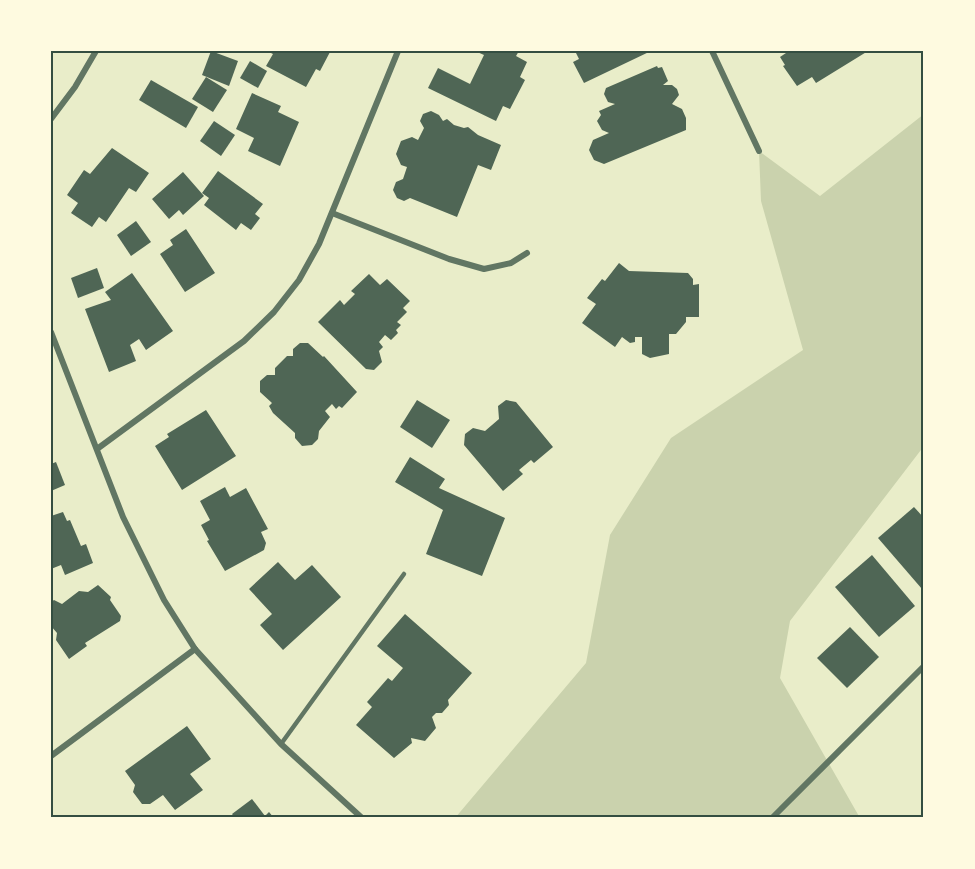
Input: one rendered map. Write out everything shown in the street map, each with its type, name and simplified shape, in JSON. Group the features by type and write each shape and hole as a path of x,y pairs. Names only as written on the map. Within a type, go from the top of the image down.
{"street":[{"path":"51,119 75,87 96,51"},
{"path":"97,449 244,341 274,312 299,280 319,244 398,51"},
{"path":"712,51 759,151"},
{"path":"332,213 449,259 484,268 511,263 526,253"},
{"path":"51,332 123,518 164,600 195,649 281,744 362,818"},
{"path":"51,756 195,649"},
{"path":"772,818 924,666"}],"lane":[{"path":"281,744 404,574"}],"green space":[{"path":"924,114 924,446 790,621 780,678 860,818 455,818 586,663 610,535 671,438 803,350 761,201 759,151 820,196"}],"building":[{"path":"211,51 238,61 229,86 202,75"},
{"path":"267,51 330,52 320,71 316,69 306,87 266,66 273,54"},
{"path":"475,51 519,51 516,56 527,62 520,77 525,80 510,109 503,106 496,121 428,88 438,68 470,84 484,55"},
{"path":"575,51 651,51 584,83 573,62 579,59"},
{"path":"785,51 868,51 816,83 812,77 797,86 783,66 785,65 780,57 786,53"},
{"path":"250,61 267,71 258,88 240,78"},
{"path":"657,66 662,67 668,81 663,85 672,85 677,89 679,95 672,104 682,109 686,118 686,130 604,164 594,160 589,150 593,140 609,133 602,130 597,121 601,115 599,111 615,104 608,102 604,94 606,88"},
{"path":"206,77 227,90 213,112 192,99"},
{"path":"151,80 198,107 186,128 139,100"},
{"path":"252,93 281,106 278,112 299,122 280,166 248,151 254,138 236,129"},
{"path":"431,111 439,115 443,121 447,119 454,125 468,127 478,135 501,145 491,170 478,165 457,217 410,198 404,201 397,198 393,190 396,182 403,179 407,167 401,165 396,154 401,141 412,137 418,140 424,128 420,121 423,114"},
{"path":"214,121 235,135 221,156 200,141"},
{"path":"112,148 149,173 136,192 129,188 106,222 99,217 92,227 71,213 78,203 67,195 84,170 90,174"},
{"path":"218,171 263,204 255,214 260,218 251,230 241,223 236,230 204,205 209,198 202,193"},
{"path":"183,172 204,196 183,215 179,210 169,219 152,199"},
{"path":"136,221 151,242 131,256 117,235"},
{"path":"186,229 215,273 185,292 160,254 173,245 170,240"},
{"path":"619,263 629,271 688,273 693,279 693,285 699,284 699,317 686,317 686,322 676,334 669,334 669,354 650,358 642,354 642,337 635,337 635,342 630,343 622,337 615,347 582,323 596,304 587,298 602,279 605,281"},
{"path":"97,268 104,288 78,298 71,278"},
{"path":"132,273 173,331 146,350 139,339 130,345 136,361 109,372 85,309 111,300 105,292"},
{"path":"369,274 380,285 387,279 410,301 403,308 407,312 397,322 401,325 396,330 398,333 391,340 385,335 379,342 383,347 379,351 382,362 374,370 366,369 318,322 340,300 344,305 355,294 351,291"},
{"path":"300,343 308,343 324,356 357,392 342,408 339,406 336,409 332,404 325,411 330,417 319,431 318,439 312,445 302,446 295,438 295,433 273,413 269,406 272,403 260,392 260,381 267,375 275,375 275,368 287,356 293,356 293,349"},
{"path":"417,400 450,420 432,448 400,427"},
{"path":"506,400 516,402 553,447 534,463 531,460 519,470 523,474 503,491 464,445 465,434 473,428 485,431 499,419 498,406"},
{"path":"206,410 236,456 182,490 155,446 169,437 167,434"},
{"path":"410,457 445,479 439,488 505,518 482,576 426,554 443,510 395,482"},
{"path":"56,462 65,485 51,491 51,464"},
{"path":"225,487 230,497 246,488 268,529 261,532 266,543 264,550 225,571 207,541 209,540 201,525 210,520 200,501"},
{"path":"914,507 924,518 924,587 922,589 878,538"},
{"path":"63,512 67,521 70,520 81,546 86,544 93,563 65,575 61,565 51,569 51,516"},
{"path":"872,555 915,606 879,637 835,587"},
{"path":"278,562 295,580 312,565 341,597 283,650 260,625 272,614 249,589"},
{"path":"98,585 111,597 110,600 121,616 120,621 85,643 87,646 69,659 56,640 57,633 51,626 51,602 54,600 62,604 79,591 88,592"},
{"path":"405,614 472,673 448,700 449,705 442,713 436,713 432,717 436,728 425,741 411,738 412,743 394,758 356,725 372,707 367,702 388,678 392,681 403,668 377,646"},
{"path":"850,627 879,657 847,688 817,658"},
{"path":"187,726 211,759 190,774 203,790 175,810 163,795 150,804 142,804 133,792 135,785 125,771"},
{"path":"252,799 265,816 269,812 274,818 235,818 232,814"}]}
